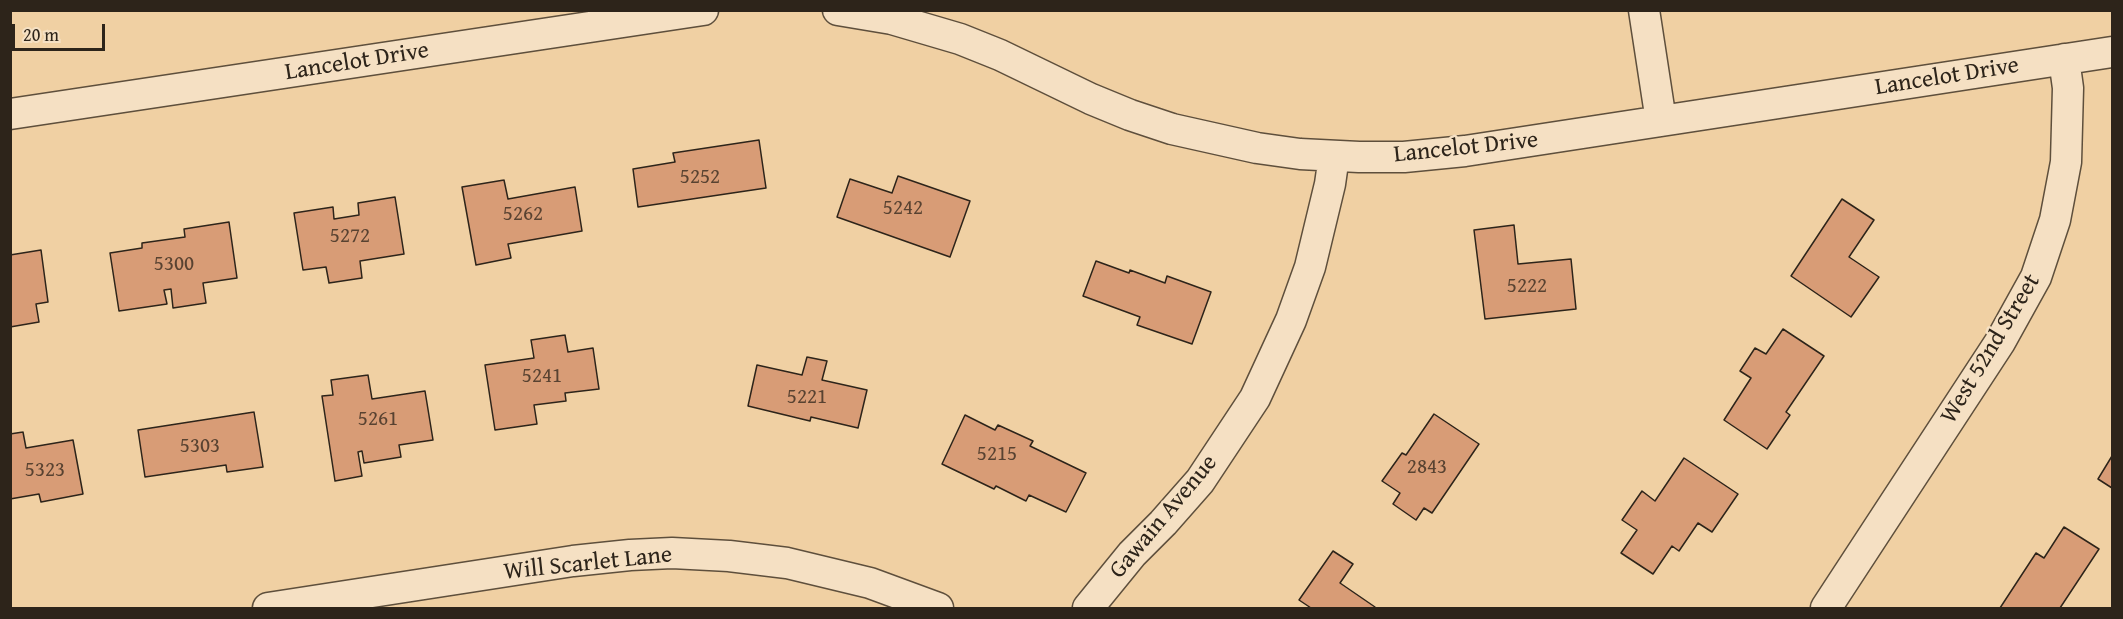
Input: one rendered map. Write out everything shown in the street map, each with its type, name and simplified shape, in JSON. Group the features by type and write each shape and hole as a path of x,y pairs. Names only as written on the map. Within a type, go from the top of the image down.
{"street":[{"name":"Lancelot Drive","path":"10,114 703,10"},
{"name":"Lancelot Drive","path":"838,10 892,19 960,39 1000,55 1091,99 1172,129 1257,148 1334,156 1434,155 2112,52"},
{"path":"1644,10 1661,121"},
{"name":"West 52nd Street","path":"1826,609 2000,342 2036,277 2055,220 2066,162 2068,88 2064,59"},
{"name":"Gawain Avenue","path":"1088,609 1132,554 1163,524 1200,481 1254,398 1291,320 1310,267 1330,184 1334,156"},
{"name":"Will Scarlet Lane","path":"268,609 573,561 672,553 729,556 787,563 870,583 939,609"}],"building":[{"path":"759,140 766,188 638,207 633,169 675,162 673,153"},
{"path":"898,176 970,201 950,257 837,217 850,179 892,193"},
{"path":"504,180 508,199 575,187 582,231 508,244 511,258 476,265 462,187"},
{"path":"395,197 404,254 360,261 362,278 329,283 326,267 303,270 294,213 333,207 334,219 359,215 358,203"},
{"path":"1842,199 1874,220 1849,257 1879,277 1851,317 1791,276"},
{"path":"229,222 237,278 203,283 206,303 173,308 171,289 164,290 167,304 119,311 110,253 142,248 142,243 185,237 184,229"},
{"path":"1514,225 1518,264 1571,259 1576,309 1485,319 1474,230"},
{"path":"41,250 48,302 36,304 39,322 10,327 10,255"},
{"path":"1096,261 1165,283 1167,276 1211,292 1192,344 1137,325 1140,317 1083,296"},
{"path":"1783,329 1824,356 1786,412 1790,415 1767,449 1724,420 1751,378 1740,371 1755,348 1766,354"},
{"path":"565,335 568,352 593,348 599,389 565,393 566,401 534,405 537,424 495,430 485,365 534,358 531,340"},
{"path":"807,357 827,361 822,380 867,390 858,428 811,417 810,421 748,406 757,365 802,375"},
{"path":"368,375 372,399 425,391 433,440 399,445 401,457 364,463 362,451 358,452 362,476 335,481 322,396 333,395 331,380"},
{"path":"254,412 263,467 227,472 226,465 145,477 138,430"},
{"path":"1434,414 1479,444 1432,513 1424,508 1416,520 1393,504 1400,493 1382,481 1402,453 1406,455"},
{"path":"965,415 995,430 998,425 1033,441 1030,446 1086,473 1066,512 1029,495 1026,501 996,486 994,489 942,464"},
{"path":"23,432 26,448 73,440 83,494 41,502 39,494 10,499 10,434"},
{"path":"2112,456 2112,488 2098,479"},
{"path":"1684,458 1738,494 1712,532 1698,523 1679,551 1672,546 1653,574 1621,553 1637,530 1622,520 1642,491 1655,501"},
{"path":"2064,527 2099,549 2060,608 2000,608 2036,553 2044,558"},
{"path":"1333,551 1353,564 1340,583 1375,608 1311,608 1299,600"}]}
